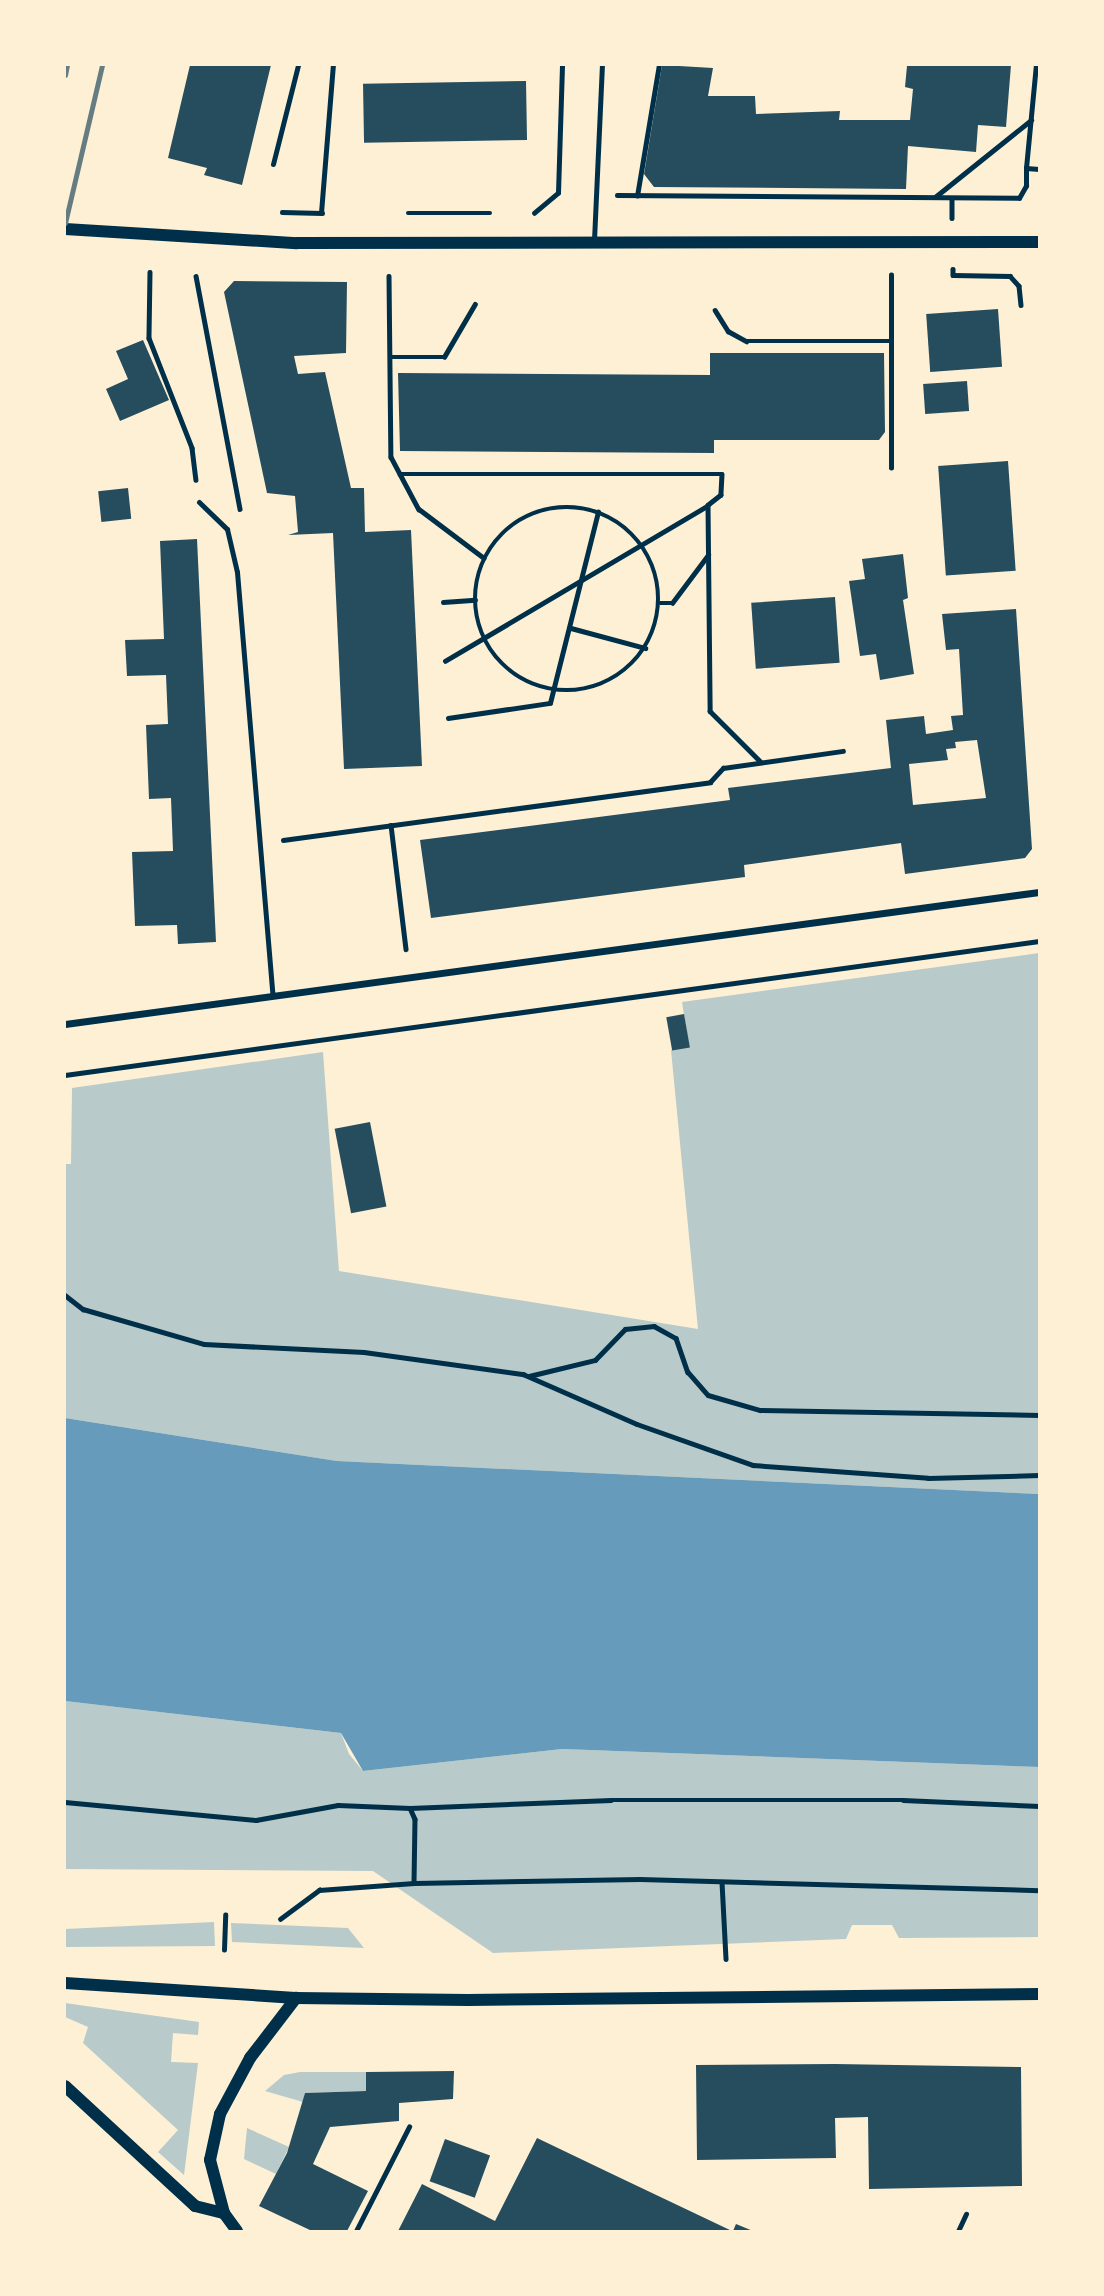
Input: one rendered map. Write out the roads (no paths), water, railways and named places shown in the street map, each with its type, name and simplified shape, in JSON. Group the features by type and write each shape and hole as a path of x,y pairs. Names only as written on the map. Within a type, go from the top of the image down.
{"street":[{"path":"65,229 297,243 594,240 1039,242"},
{"path":"65,1024 272,993 1039,892"},
{"path":"65,1983 296,1998 752,2000 1039,1994"},
{"path":"237,2231 224,2213 210,2160 220,2114 250,2058 296,1998"},
{"path":"65,2086 195,2206 224,2213"}],"lane":[{"path":"273,164 298,65"},
{"path":"594,240 602,65"},
{"path":"199,502 227,529 237,572 272,993"},
{"path":"958,2231 966,2214"}],"water":[{"path":"65,1418 337,1461 1039,1494 1039,1767 562,1749 363,1771 341,1733 65,1701"}],"railway":[{"path":"65,75 67,65"},
{"path":"65,223 102,65"}]}
